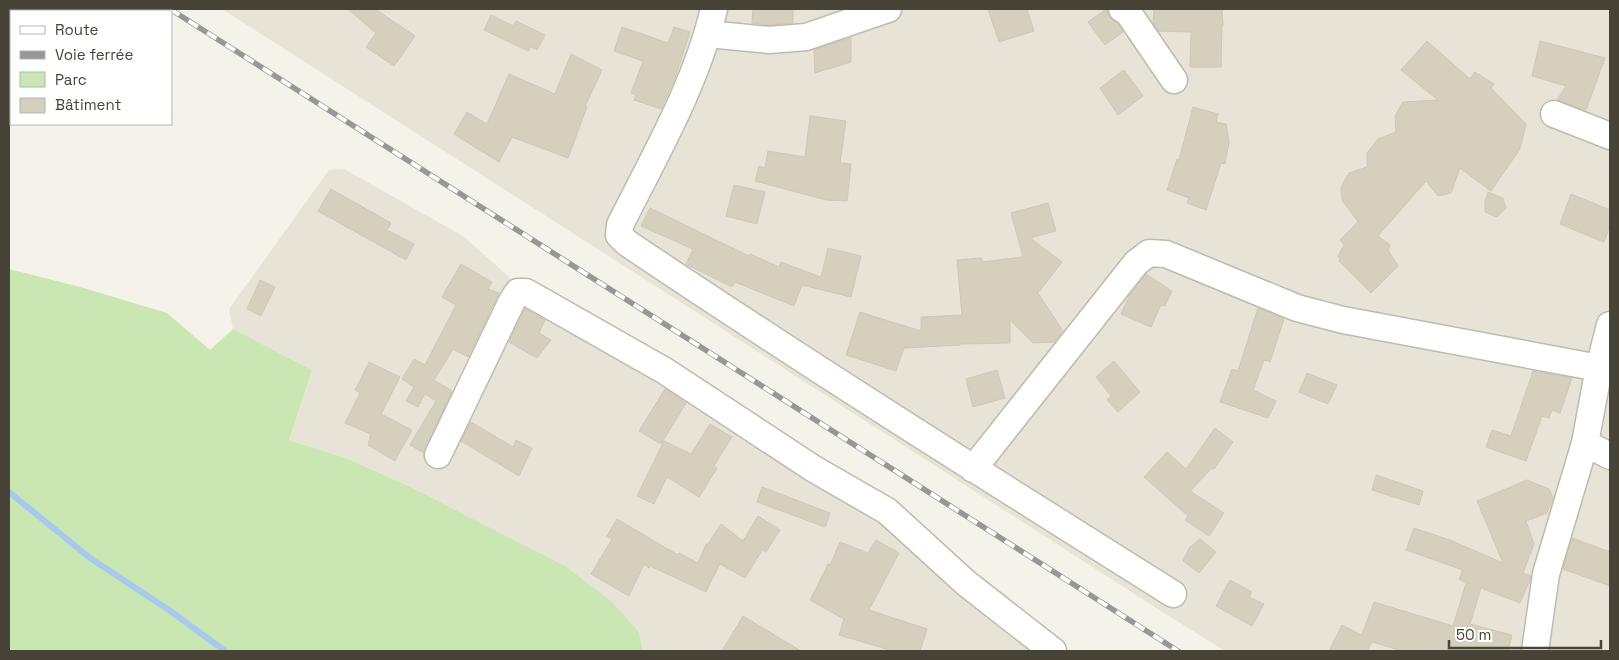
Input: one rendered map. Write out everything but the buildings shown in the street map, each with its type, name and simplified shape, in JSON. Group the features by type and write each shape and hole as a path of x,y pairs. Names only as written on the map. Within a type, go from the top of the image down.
{"street":[{"path":"714,9 708,34 680,103 620,225 619,235 627,243 740,319 973,469 1173,594"},
{"path":"708,34 769,40 806,36 888,9"},
{"path":"1122,9 1126,11 1174,80"},
{"path":"1554,114 1610,136"},
{"path":"973,469 1136,263 1149,253 1166,254 1297,308 1343,320 1599,368"},
{"path":"438,455 512,301 518,292 526,292 665,371 814,469 887,511 966,583 1053,651"},
{"path":"1535,651 1546,574 1585,442 1599,368 1610,324"},
{"path":"1585,442 1610,456"}],"shaded area":[{"path":"222,9 1610,9 1610,651 1225,651"},
{"path":"344,169 463,236 526,292 814,469 1053,651 643,651 639,631 406,485 348,459 289,440 312,370 233,329 229,309 329,170"}],"green space":[{"path":"9,269 80,287 167,313 210,350 233,329 312,370 289,440 348,459 406,485 565,566 611,601 639,632 643,651 9,651"}],"waterway":[{"path":"9,492 90,558 169,610 225,651"}],"railway":[{"path":"172,10 1178,651"}]}
